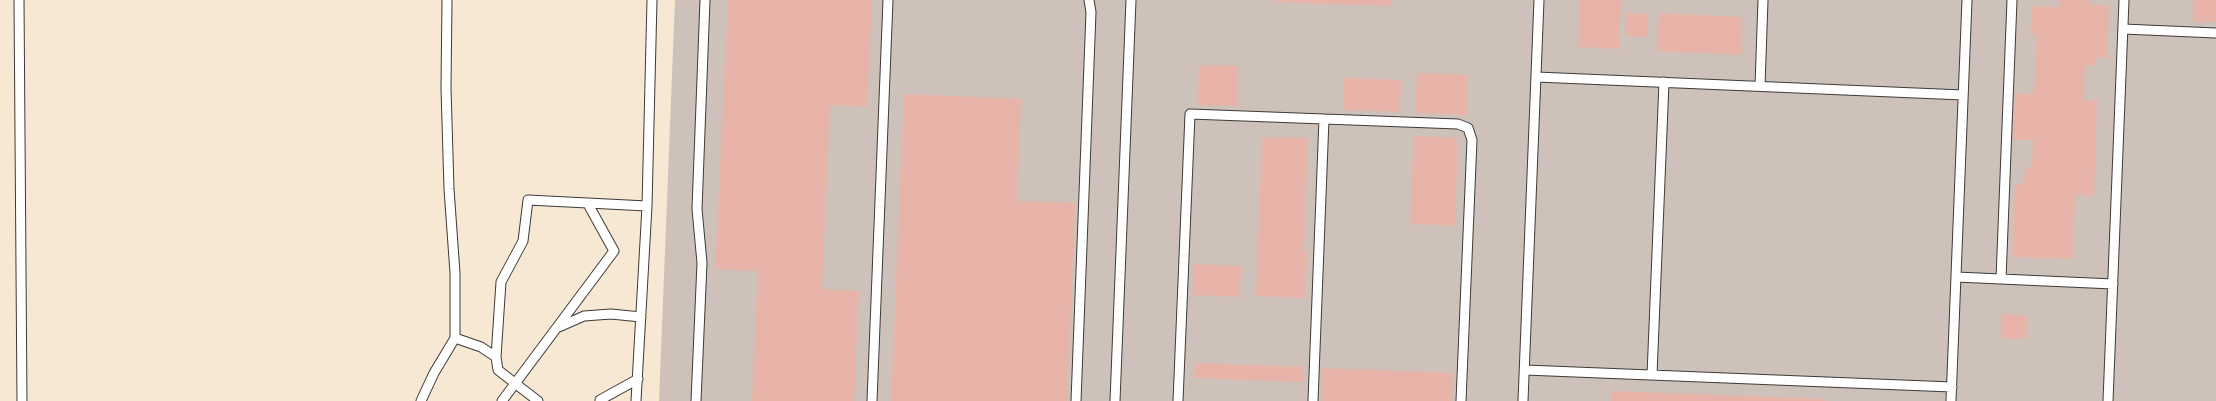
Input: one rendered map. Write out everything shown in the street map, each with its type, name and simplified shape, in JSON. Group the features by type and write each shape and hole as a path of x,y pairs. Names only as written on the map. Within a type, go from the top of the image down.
{"lane":[{"path":"19,0 22,401"},
{"path":"421,401 434,373 455,338 455,273 449,189 446,88 447,0"},
{"path":"636,401 647,206 652,0"},
{"path":"696,401 702,263 697,209 705,0"},
{"path":"872,401 888,0"},
{"path":"1076,401 1091,12 1089,0"},
{"path":"1115,401 1131,0"},
{"path":"1524,401 1539,0"},
{"path":"1760,86 1763,0"},
{"path":"1951,401 1967,0"},
{"path":"2001,279 2012,0"},
{"path":"2108,401 2124,0"},
{"path":"2123,29 2216,33"},
{"path":"1536,77 1964,95"},
{"path":"1652,375 1664,82"},
{"path":"1178,401 1190,114 1458,124 1466,126 1470,130 1472,140 1461,401"},
{"path":"1313,401 1324,119"},
{"path":"538,401 498,370 496,357 501,282 524,241 528,200 647,206"},
{"path":"502,401 614,251 588,204"},
{"path":"1956,278 2113,284"},
{"path":"558,328 584,316 611,314 641,317"},
{"path":"455,338 481,347 496,357"},
{"path":"1525,370 1952,387"},
{"path":"600,401 638,380"}],"shaded area":[{"path":"675,0 2216,0 2216,401 659,401"}],"building":[{"path":"728,0 872,0 867,107 830,105 822,289 859,291 854,401 752,401 758,271 715,269"},
{"path":"1275,0 1391,0 1390,6 1274,2"},
{"path":"1580,0 1621,0 1619,49 1578,47"},
{"path":"2060,0 2090,0 2090,5 2109,6 2107,58 2096,57 2095,66 2085,65 2084,100 2097,100 2094,196 2075,195 2073,259 2012,257 2015,184 2024,184 2025,167 2032,168 2033,140 2013,140 2015,93 2034,94 2037,35 2030,34 2032,6 2060,7"},
{"path":"2194,0 2216,0 2216,22 2194,22"},
{"path":"1626,13 1648,14 1647,37 1625,36"},
{"path":"1659,13 1742,17 1741,55 1657,51"},
{"path":"1199,65 1238,66 1237,106 1197,105"},
{"path":"1417,73 1468,75 1467,115 1415,113"},
{"path":"1344,78 1401,80 1400,112 1343,110"},
{"path":"904,94 1021,99 1017,201 1075,203 1067,401 891,401"},
{"path":"1414,136 1458,138 1455,226 1410,224"},
{"path":"1262,137 1308,138 1304,252 1307,252 1305,298 1256,296"},
{"path":"1194,264 1241,266 1240,297 1193,295"},
{"path":"2002,314 2027,316 2026,339 2001,338"},
{"path":"1195,363 1304,367 1303,382 1194,378"},
{"path":"1322,368 1453,373 1452,401 1321,401"},
{"path":"1612,391 1825,399 1825,401 1611,401"}]}
